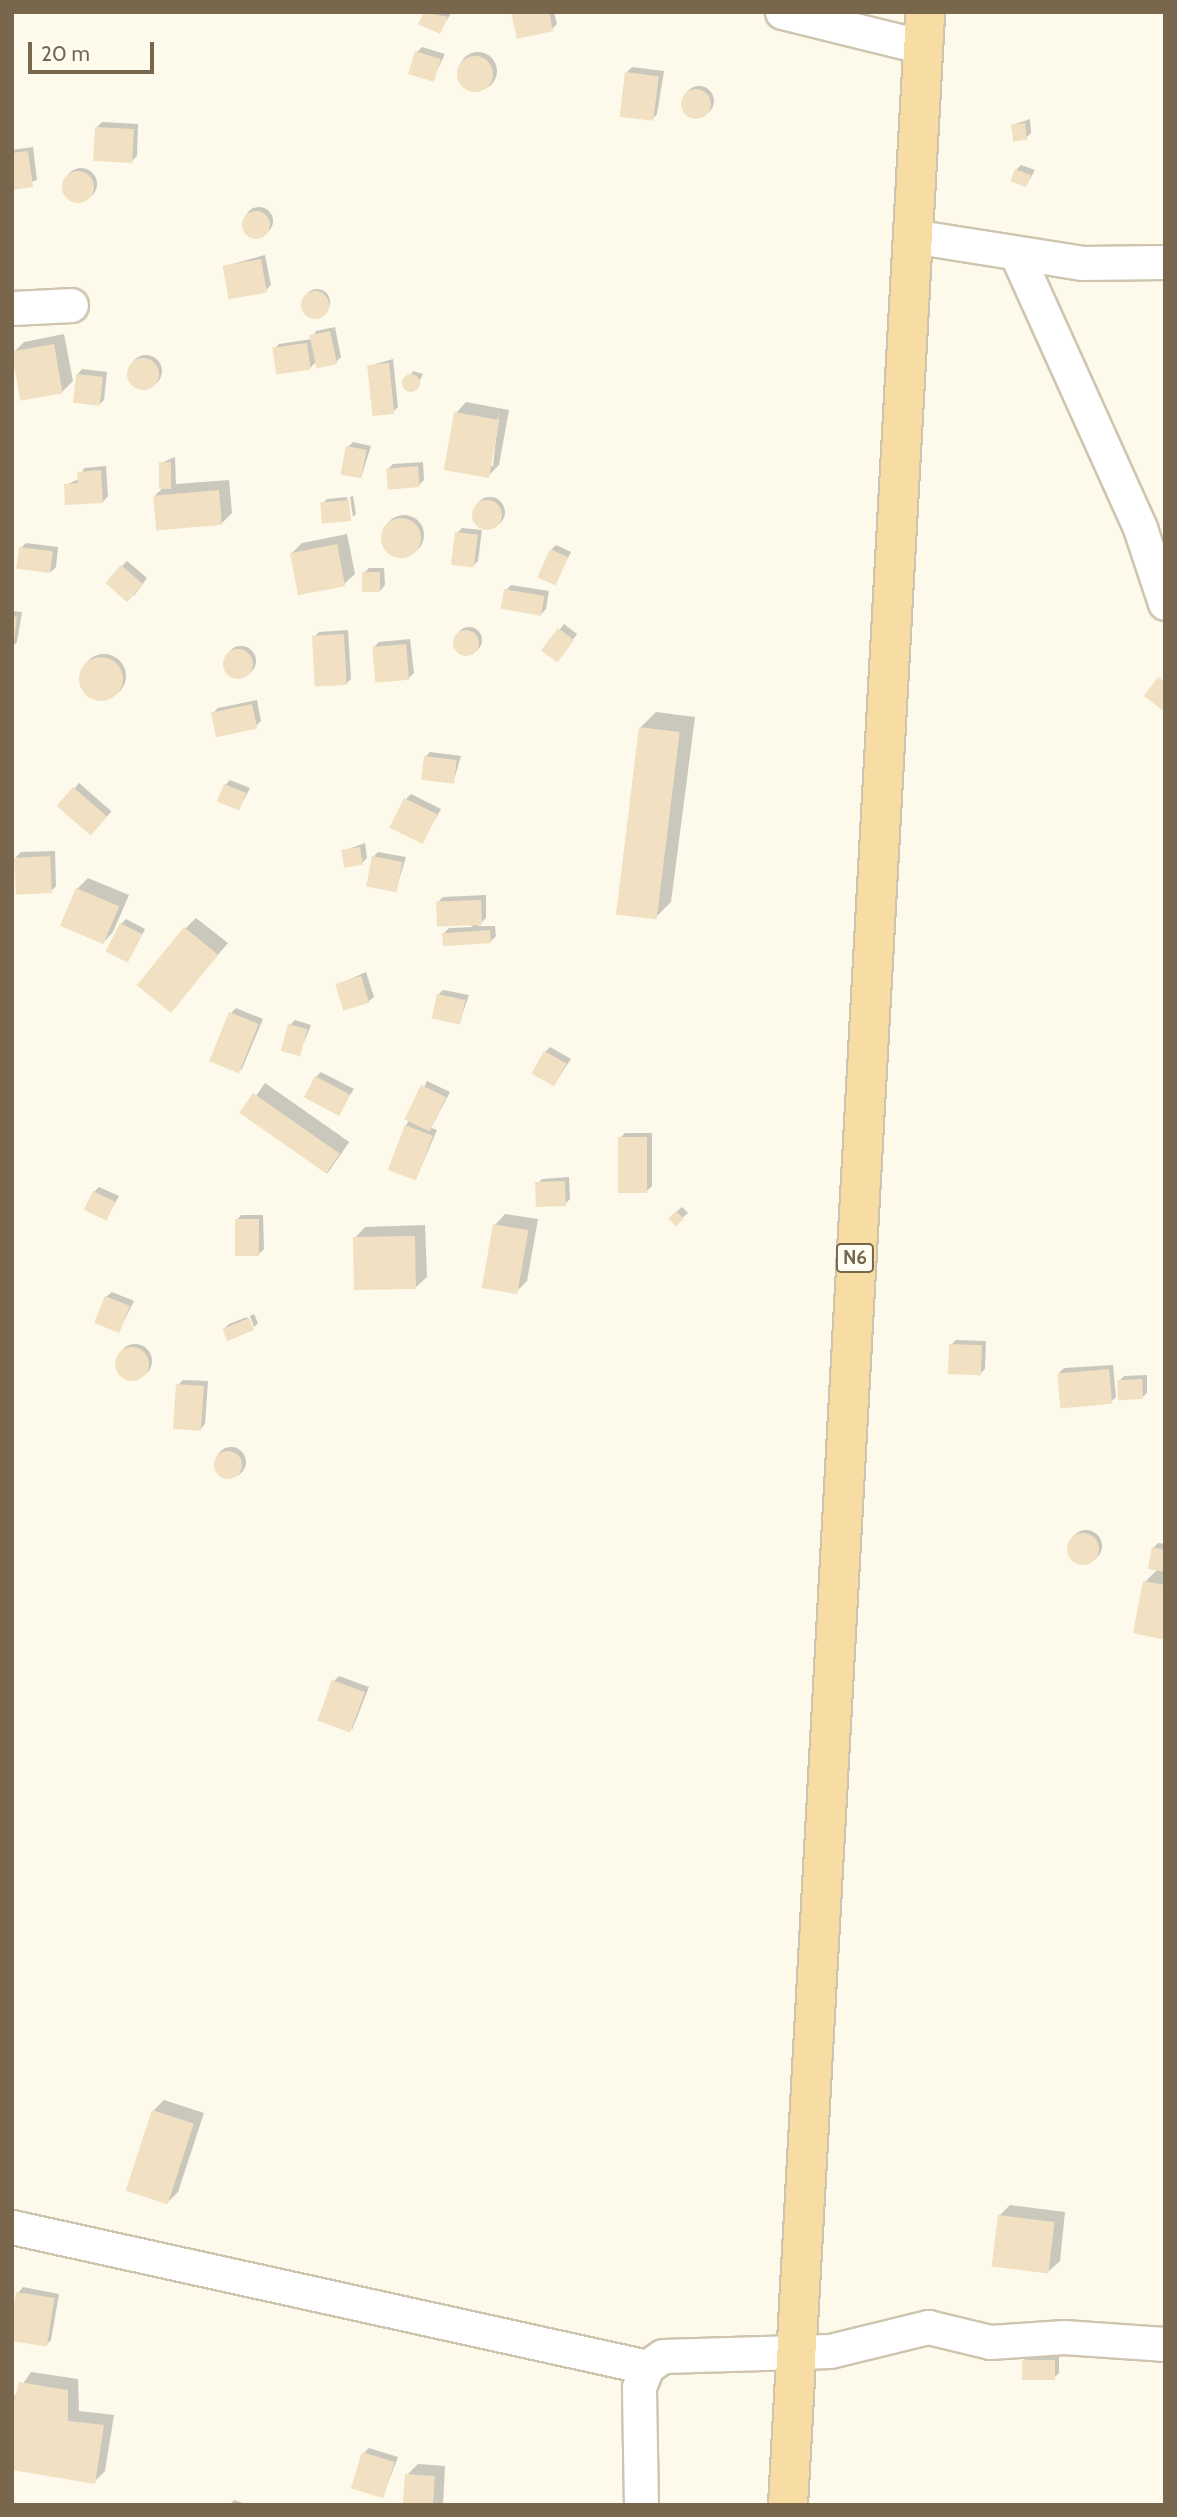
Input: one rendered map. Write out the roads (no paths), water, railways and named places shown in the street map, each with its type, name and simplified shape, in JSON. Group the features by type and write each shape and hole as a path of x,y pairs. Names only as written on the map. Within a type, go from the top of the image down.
{"highway":[{"name":"N6","path":"788,2505 924,30"}],"street":[{"path":"782,12 924,30"},
{"path":"912,236 1082,263 1165,262"},
{"path":"1016,253 1140,528 1165,603"},
{"path":"12,308 71,305"},
{"path":"12,2227 647,2367"},
{"path":"641,2505 639,2387 647,2367 663,2356 831,2351 928,2327 990,2342 1064,2337 1165,2344"}]}
